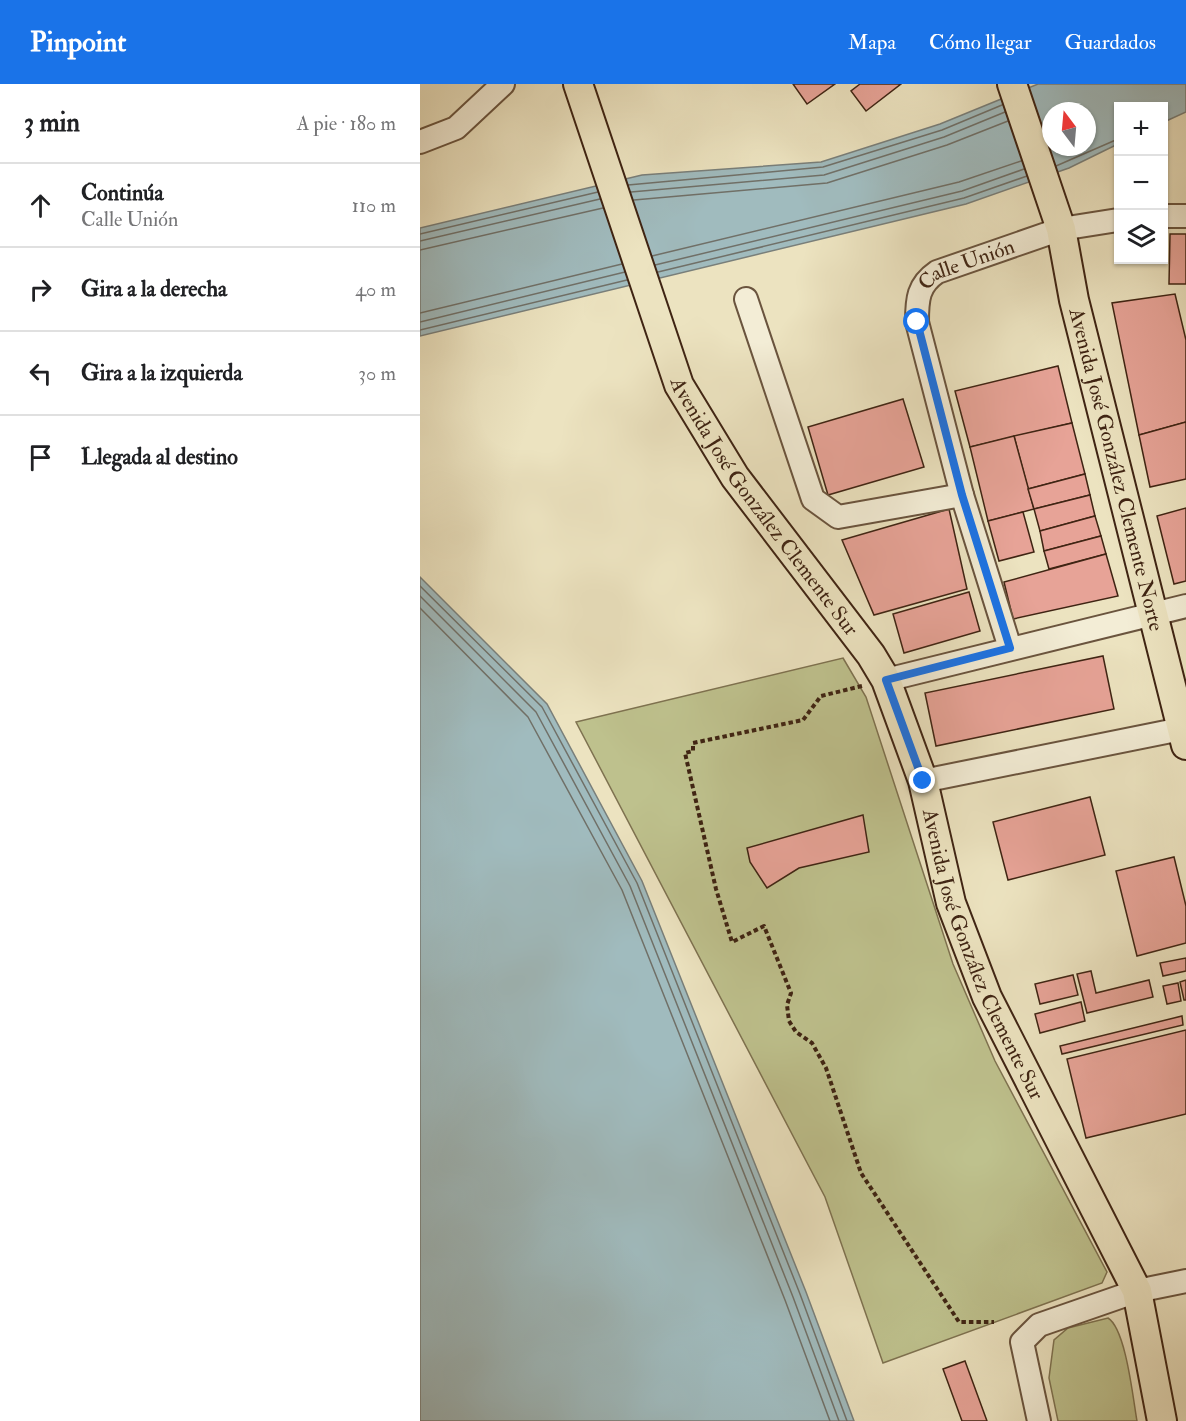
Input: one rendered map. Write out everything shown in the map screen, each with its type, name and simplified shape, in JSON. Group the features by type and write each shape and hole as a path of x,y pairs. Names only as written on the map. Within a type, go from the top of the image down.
{"main road":[{"name":"Avenida José González Clemente Sur","path":"578,84 679,385 735,477 871,655 886,680 923,781 951,903 987,997 1137,1290 1162,1421"},
{"name":"Avenida José González Clemente Norte","path":"1012,84 1061,229 1074,300 1152,613 1185,734"}],"street":[{"path":"420,142 456,128 503,84"},
{"path":"1168,216 1186,216"},
{"path":"1061,229 1114,221"},
{"name":"Calle Unión","path":"1010,648 962,495 917,322 917,304 925,281 937,272 1061,229"},
{"path":"746,299 813,498 838,517 962,495"},
{"path":"886,680 1186,606"},
{"path":"923,781 1185,734"},
{"path":"1040,1421 1022,1341 1039,1325 1137,1290 1186,1281"}],"path":[{"path":"886,680 821,696 803,720 693,743 693,751 685,753 716,889 732,942 764,926 791,993 787,1005 789,1021 796,1032 812,1043 826,1068 861,1173 959,1322 994,1322"}],"green space":[{"path":"843,658 866,697 953,964 995,1061 1107,1272 1102,1283 883,1363 825,1197 576,722"},
{"path":"1108,1318 1120,1336 1124,1350 1137,1421 1058,1421 1049,1378 1054,1340 1068,1328"}],"water":[{"path":"1038,84 1186,84 1186,112 1168,120 1168,102 1114,102 1114,146 1096,155 1096,102 1042,102 1042,156 1094,156 1069,168 966,204 420,336 420,228 642,175 821,162 940,124"},
{"path":"420,577 547,704 642,881 806,1292 854,1421 420,1421"}],"building":[{"path":"793,84 835,84 807,104"},
{"path":"860,84 901,84 866,111 851,91"},
{"path":"1170,234 1186,234 1186,284 1169,284"},
{"path":"1175,294 1186,340 1186,422 1139,435 1112,303"},
{"path":"1058,366 1072,423 970,447 955,391"},
{"path":"903,399 924,467 828,495 808,427"},
{"path":"1186,422 1186,479 1150,487 1139,435"},
{"path":"1072,423 1085,474 1028,489 1014,436"},
{"path":"1014,436 1034,509 988,521 970,447"},
{"path":"1085,474 1090,495 1034,509 1028,489"},
{"path":"1090,495 1095,516 1040,531 1034,509"},
{"path":"1186,508 1186,581 1174,584 1157,516"},
{"path":"949,509 967,589 874,615 842,540"},
{"path":"1023,512 1034,552 999,561 988,521"},
{"path":"1095,516 1101,536 1044,551 1040,531"},
{"path":"1101,536 1106,554 1049,569 1044,551"},
{"path":"1106,554 1118,596 1013,619 1004,582"},
{"path":"969,592 980,631 904,653 893,614"},
{"path":"1103,656 1114,709 936,746 925,693"},
{"path":"1090,797 1105,855 1008,880 993,822"},
{"path":"863,815 869,852 799,868 767,888 750,862 747,848"},
{"path":"1174,857 1186,906 1186,943 1137,956 1116,871"},
{"path":"1186,958 1186,971 1163,976 1160,963"},
{"path":"1091,971 1096,993 1149,980 1153,997 1087,1013 1077,974"},
{"path":"1073,975 1078,995 1040,1004 1035,984"},
{"path":"1186,980 1186,1000 1184,1000 1180,982"},
{"path":"1178,983 1181,1001 1167,1004 1163,986"},
{"path":"1081,1002 1085,1021 1040,1033 1035,1014"},
{"path":"1182,1016 1183,1025 1062,1054 1060,1046"},
{"path":"1186,1030 1186,1114 1086,1138 1067,1059"},
{"path":"965,1361 987,1421 962,1421 943,1369"}],"route":[{"path":"917,322 962,495 1010,648 886,680 923,781"}]}
